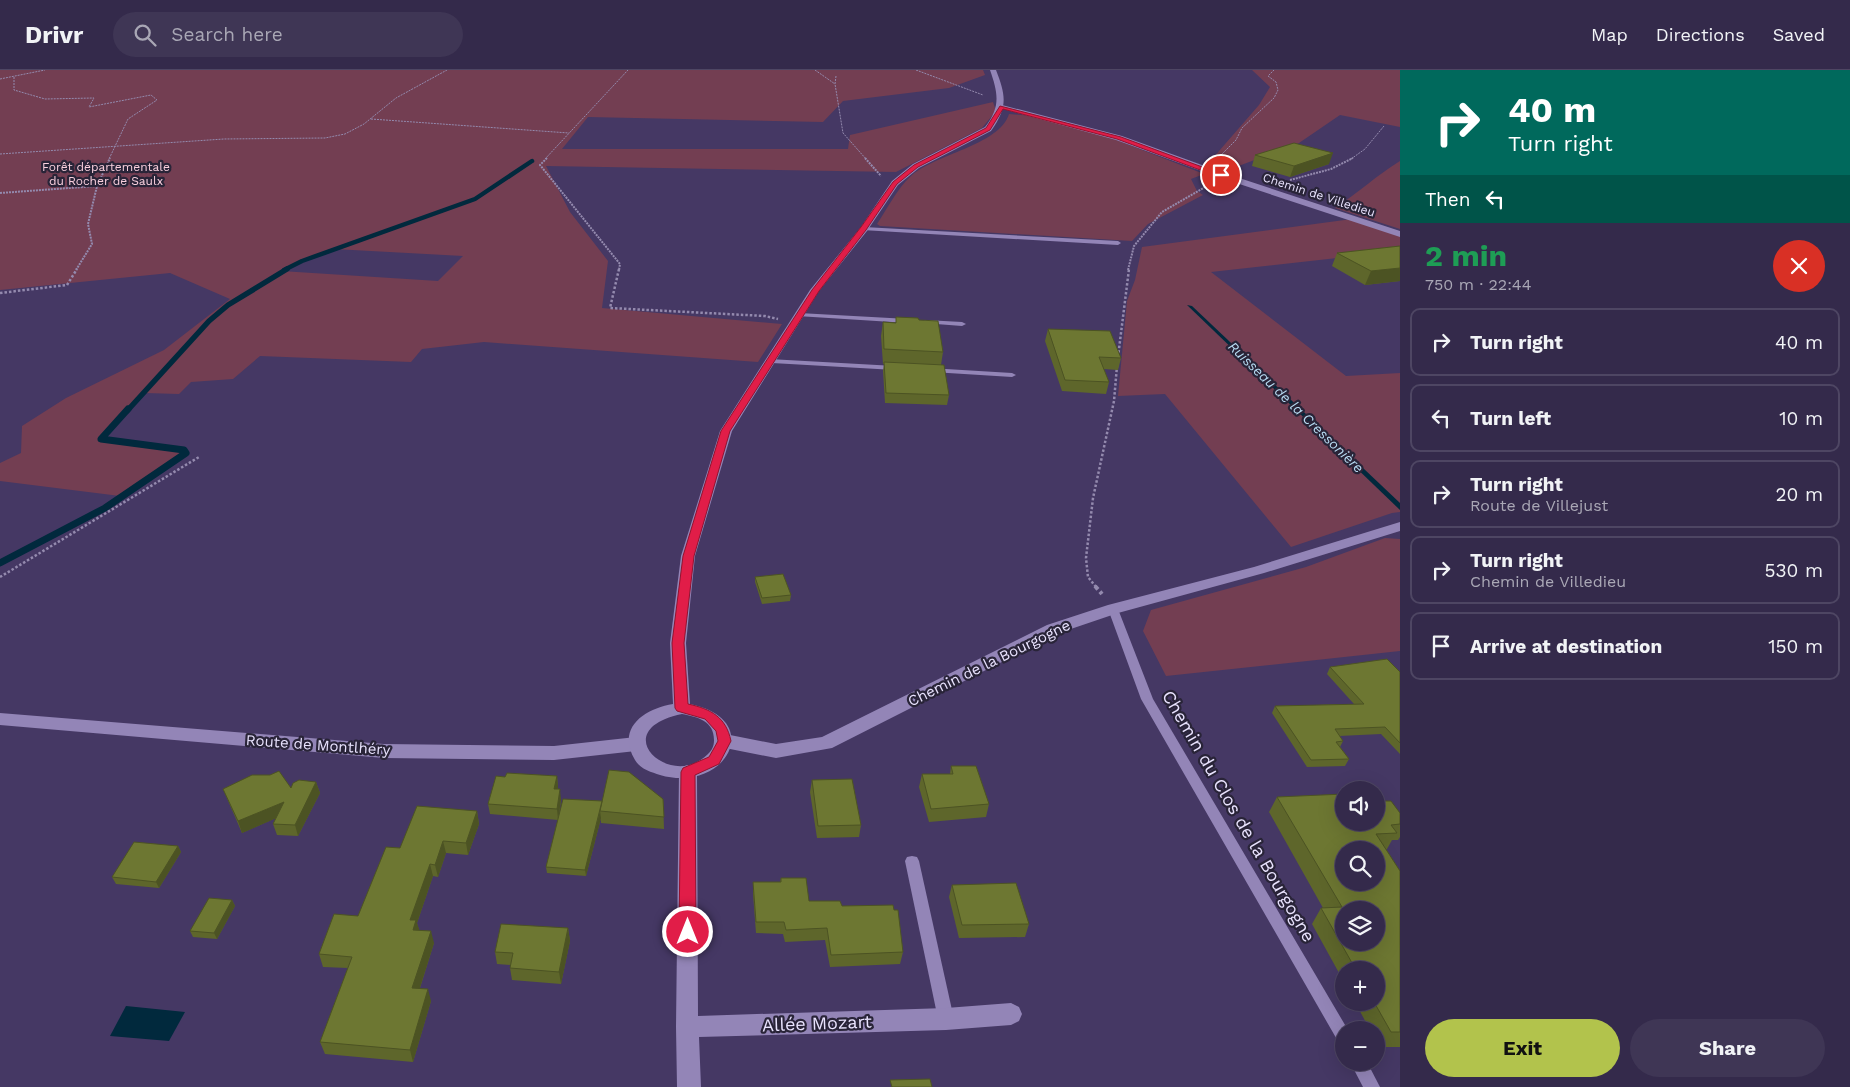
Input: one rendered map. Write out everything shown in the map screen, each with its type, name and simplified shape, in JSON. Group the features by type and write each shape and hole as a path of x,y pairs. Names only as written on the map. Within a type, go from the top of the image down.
{"street":[{"path":"682,708 678,643 688,556 726,431 772,361 815,290 864,229 895,183 916,166 988,129 1002,104 993,70"},
{"name":"Chemin de Villedieu","path":"1002,104 1119,138 1208,171 1400,234"},
{"name":"Chemin de la Bourgogne","path":"725,741 776,751 826,743 1053,629 1113,609 1259,570 1400,526"},
{"path":"682,708 701,711 710,716 722,729 725,741 714,761 688,772 674,773 654,767 643,759 636,744 638,732 644,722 656,714 682,708"},
{"name":"Route de Montlhéry","path":"0,719 384,751 554,753 636,744"},
{"path":"688,772 687,1027 689,1087"},
{"name":"Allée Mozart","path":"687,1027 946,1019 1011,1014"}],"lane":[{"path":"864,229 1118,243"},
{"path":"797,319 962,324"},
{"path":"772,361 906,369"},
{"path":"925,370 1012,375"},
{"name":"Chemin du Clos de la Bourgogne","path":"1113,609 1147,699 1335,1023"},
{"path":"912,861 946,1019"},
{"path":"1363,1071 1372,1087"}],"path":[{"path":"0,79 45,70"},
{"path":"0,154 224,139 325,138 345,134 371,119 396,98 446,70"},
{"path":"628,70 540,165 620,264 610,308 797,319"},
{"path":"815,70 835,84"},
{"path":"916,70 1002,104"},
{"path":"1208,171 1236,140 1242,128 1274,98 1278,90 1276,82 1268,76 1274,70"},
{"path":"836,76 835,84 843,132 882,177 895,183"},
{"path":"0,292 67,286 92,244 88,224 97,186 128,119 157,100 151,95 89,107 94,98 45,99 14,90 14,77"},
{"path":"371,119 569,133"},
{"path":"1263,189 1288,180 1324,173 1344,165 1374,142 1384,126"},
{"path":"1113,609 1088,578 1086,558 1093,498 1114,401 1125,285 1134,246 1162,212 1200,189 1230,178"},
{"path":"0,193 97,186"},
{"path":"0,577 198,458"}],"green space":[{"name":"Forêt départementale du Rocher de Saulx","path":"0,70 983,70 985,75 949,88 843,101 823,122 588,117 562,149 848,149 850,135 993,102 996,111 982,128 896,172 546,166 570,212 608,261 602,308 782,324 758,362 484,342 422,349 411,362 260,356 233,379 191,382 179,394 145,393 104,439 183,453 120,496 0,481 0,463 21,453 22,426 66,398 164,350 230,299 170,273 0,290","holes":["334,249 463,256 438,281 281,271"]},
{"path":"1252,70 1400,70 1400,127 1340,115 1299,143 1223,172 1206,166 1259,105 1270,87"},
{"path":"1009,114 1033,116 1114,139 1204,174 1191,179 1197,191 1203,195 1148,224 1132,241 880,226 877,224 896,193 910,177 920,169 993,134 1003,125"},
{"path":"1400,161 1400,229 1335,208 1383,172"},
{"path":"1352,219 1400,236 1400,251 1211,272 1346,376 1400,373 1400,512 1291,547 1165,394 1118,396 1127,301 1135,280 1142,247"},
{"path":"1385,538 1400,539 1400,651 1166,676 1143,631 1151,610 1306,567"}],"water":[{"name":"Ruisseau de la Cressonière","path":"1187,305 1192,306 1400,503 1400,510"},
{"path":"126,1006 185,1012 169,1041 110,1036"}],"building":[{"path":"1294,143 1333,153 1294,166 1255,155"},
{"path":"1400,246 1400,268 1371,271 1337,253"},
{"path":"896,317 938,321 943,352 884,349 883,322 896,323"},
{"path":"1048,329 1110,331 1121,358 1099,357 1109,382 1065,380"},
{"path":"884,362 944,365 949,395 886,393"},
{"path":"783,574 791,595 762,598 755,577"},
{"path":"1387,659 1400,672 1400,743 1385,727 1335,729 1343,741 1336,742 1349,759 1311,760 1275,706 1364,704 1330,667"},
{"path":"951,766 976,766 989,804 931,809 922,774 953,774"},
{"path":"609,770 629,772 663,799 664,817 600,811"},
{"path":"279,771 291,788 293,783 299,780 316,782 295,825 273,824 284,802 238,821 223,789 252,775 270,775"},
{"path":"507,773 557,776 554,789 560,789 557,809 488,804 496,776 505,777"},
{"path":"852,779 861,825 818,826 812,780"},
{"path":"1335,794 1335,831 1385,831 1385,801 1391,801 1400,813 1400,824 1391,825 1397,833 1376,834 1381,841 1335,841 1335,891 1385,891 1385,848 1400,871 1400,1032 1391,1032 1379,1011 1385,1011 1385,961 1351,961 1345,951 1385,951 1385,901 1338,901 1277,797"},
{"path":"563,799 602,801 585,870 546,867"},
{"path":"417,806 477,811 466,843 443,841 435,865 430,864 410,920 416,920 413,930 431,931 412,988 428,989 410,1050 320,1042 352,957 319,954 334,914 358,916 386,847 400,848"},
{"path":"134,842 178,846 156,882 112,877"},
{"path":"781,878 806,878 809,901 840,901 842,906 893,905 894,910 898,910 903,952 831,955 827,928 786,930 784,922 756,922 753,882 781,882"},
{"path":"1016,883 1029,924 962,925 952,885"},
{"path":"209,898 232,900 214,933 190,931"},
{"path":"1335,907 1335,933 1321,908"},
{"path":"501,924 568,928 559,972 510,968 513,953 495,952"},
{"path":"930,1079 932,1087 892,1087 890,1080"}],"waterway":[{"path":"284,270 302,261 475,199 532,161"},
{"path":"127,411 209,321 228,305 287,269"},
{"path":"0,563 105,508 186,453 184,450 101,439 128,409"}],"route":[{"path":"688,932 688,772 714,761 722,750 725,741 722,729 710,716 701,711 682,708 678,643 688,556 726,431 772,361 815,290 864,229 895,183 906,172 952,146 988,129 1001,112 1002,107 1119,138 1221,175"}]}
